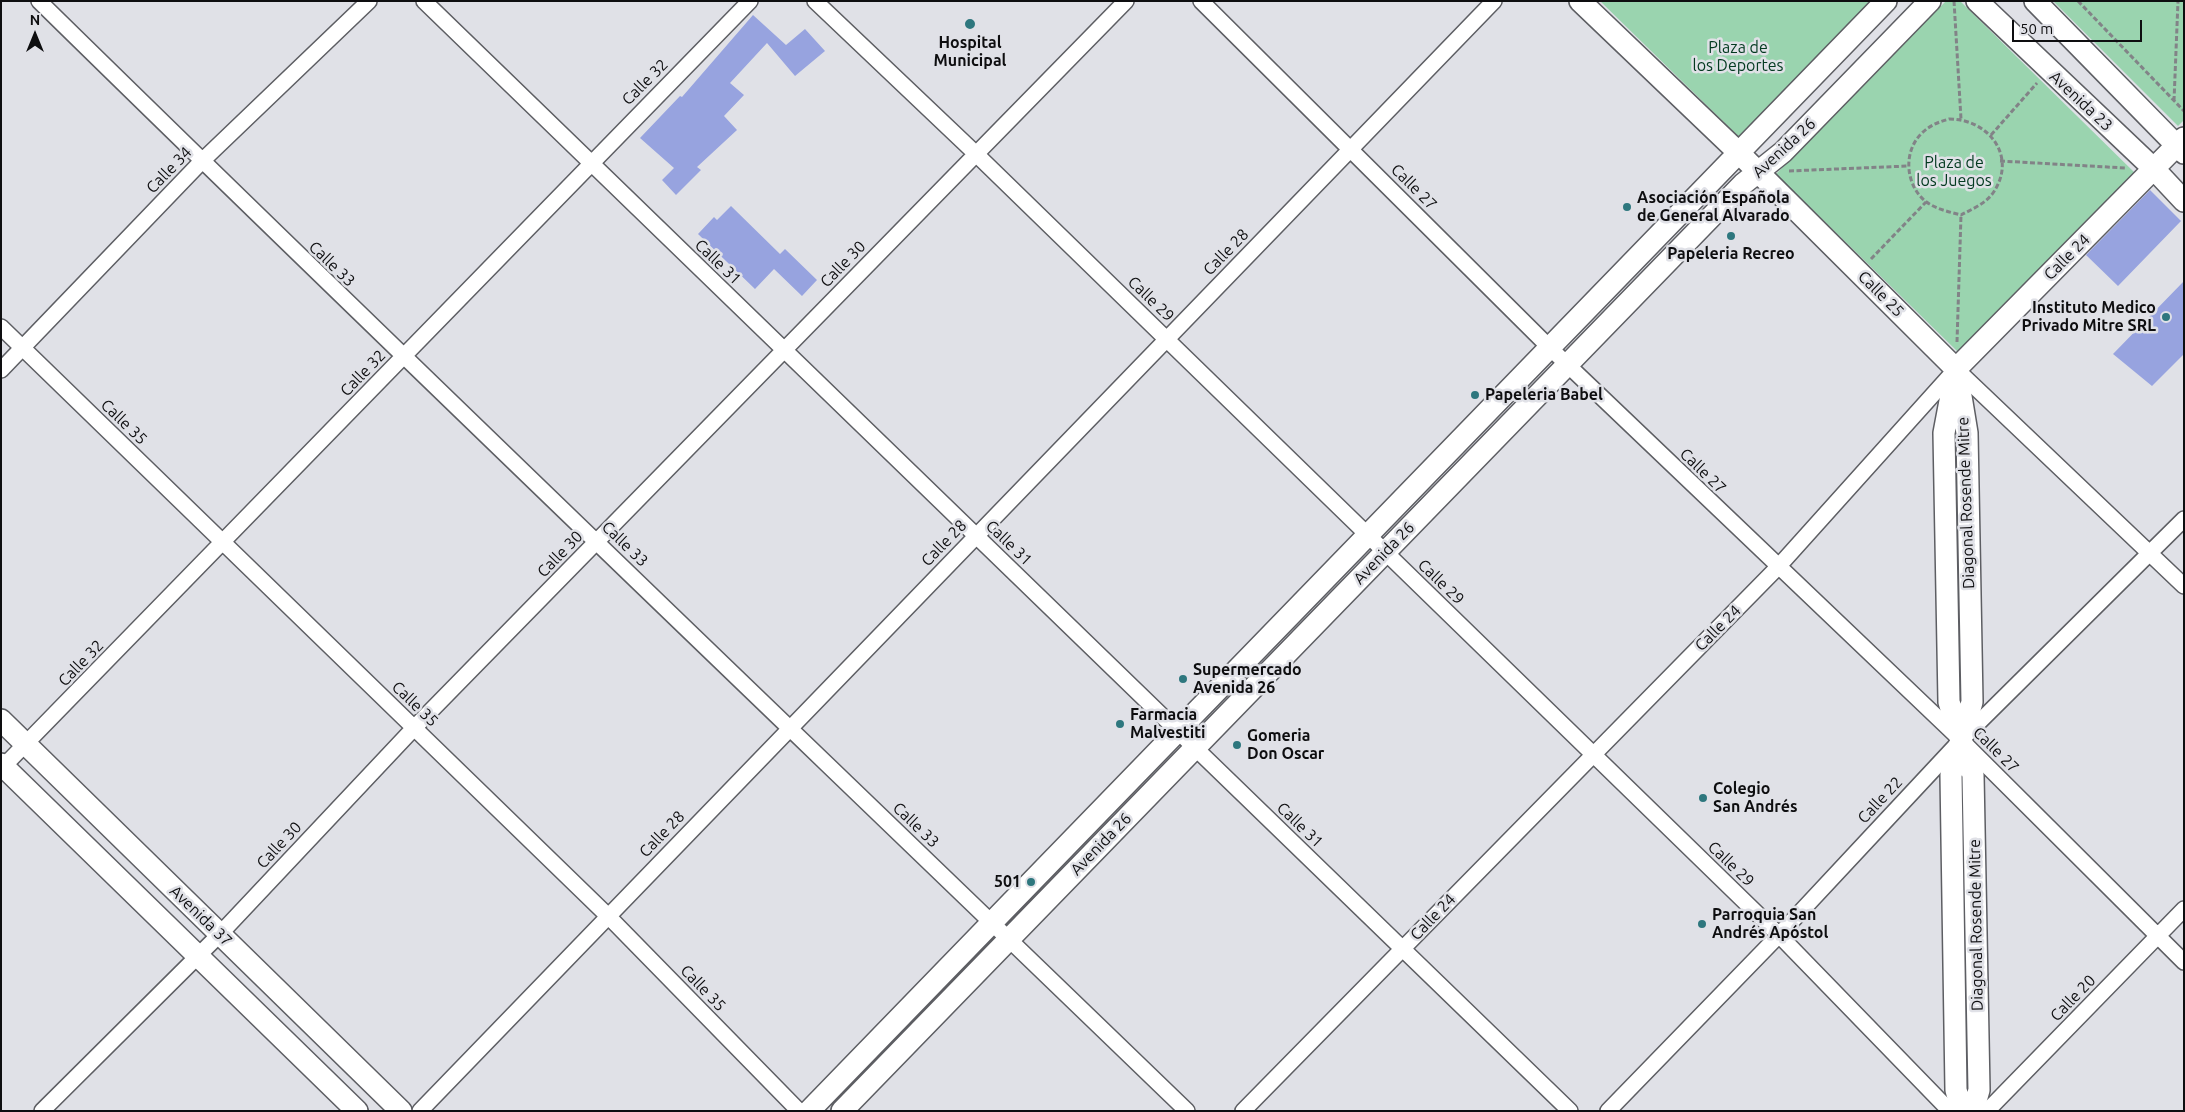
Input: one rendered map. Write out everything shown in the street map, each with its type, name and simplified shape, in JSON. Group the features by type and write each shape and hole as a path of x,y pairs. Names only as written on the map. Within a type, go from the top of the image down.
{"main road":[{"name":"Calle 25","path":"1580,1 1759,172 1956,369"},
{"name":"Avenida 26","path":"809,1111 1886,1"},
{"name":"Avenida 26","path":"842,1111 1743,184 1783,152 1930,1"},
{"name":"Avenida 23","path":"1977,1 2048,71 2154,169 2184,202"},
{"path":"2035,1 2181,146"},
{"name":"Calle 24","path":"1956,369 2154,169 2181,146"},
{"name":"Diagonal Rosende Mitre","path":"1956,369 1944,433 1949,702 1973,775 1979,1090 1973,1111"},
{"name":"Avenida 37","path":"1,720 401,1111"},
{"name":"Diagonal Rosende Mitre","path":"1961,740 1950,775 1956,1090 1962,1111"},
{"name":"Avenida 37","path":"2,767 357,1111"}],"street":[{"name":"Calle 33","path":"39,1 403,357 597,541 1187,1111"},
{"name":"Calle 34","path":"1,370 202,161 369,1"},
{"name":"Calle 31","path":"424,1 1570,1111"},
{"name":"Calle 32","path":"2,767 750,1"},
{"name":"Calle 29","path":"815,1 976,153 1779,934 1950,1111"},
{"name":"Calle 30","path":"42,1111 220,934 414,728 1126,1"},
{"name":"Calle 27","path":"1201,1 1567,365 1778,568 1961,740 2184,962"},
{"name":"Calle 28","path":"420,1111 1494,1"},
{"name":"Calle 35","path":"1,327 608,916 798,1111"},
{"name":"Calle 25","path":"1956,369 2184,586"},
{"name":"Calle 24","path":"1243,1111 1778,568 1956,369"},
{"name":"Calle 22","path":"1608,1111 1779,934 1961,740 2184,520"},
{"name":"Calle 20","path":"1987,1111 2184,909"}],"path":[{"path":"1954,1 1961,119"},
{"path":"2078,1 2184,111"},
{"path":"2174,101 2178,1"},
{"path":"1991,135 2048,71"},
{"path":"1949,119 1961,119 1977,124 1991,135 1999,149 2002,172 1993,193 1981,204 1961,215 1926,202 1915,190 1908,166 1911,150 1921,134 1934,124 1949,119"},
{"path":"2000,162 2154,169"},
{"path":"1759,172 1908,166"},
{"path":"1859,272 1926,202"},
{"path":"1956,369 1961,215"}],"green space":[{"name":"Plaza de los Deportes","path":"1600,1 1873,1 1739,137"},
{"name":"Plaza de los Juegos","path":"1946,1 1960,1 2135,173 1958,352 1776,174"},
{"path":"2053,1 2184,1 2184,120 2178,126"}],"building":[{"path":"753,15 786,45 805,29 825,51 795,76 767,43 730,83 744,95 724,116 737,130 697,167 701,170 676,195 662,180 674,168 640,138 680,96 682,97"},
{"path":"2150,190 2181,221 2118,286 2086,255"},
{"path":"731,206 780,254 785,249 817,280 802,296 774,269 755,289 698,234 714,217 717,220"},
{"name":"Instituto Medico Privado Mitre SRL","path":"2184,281 2184,354 2152,386 2113,354"}],"place":[{"name":"Hospital Municipal","path":"970,24"},
{"name":"Asociación Española de General Alvarado","path":"1627,207"},
{"name":"Papeleria Recreo","path":"1731,236"},
{"name":"Instituto Medico Privado Mitre SRL","path":"2166,317"},
{"name":"Papeleria Babel","path":"1475,395"},
{"name":"Supermercado Avenida 26","path":"1183,679"},
{"name":"Farmacia Malvestiti","path":"1120,724"},
{"name":"Gomeria Don Oscar","path":"1237,745"},
{"name":"Colegio San Andrés","path":"1703,798"},
{"name":"501","path":"1031,882"},
{"name":"Parroquia San Andrés Apóstol","path":"1702,924"}]}
